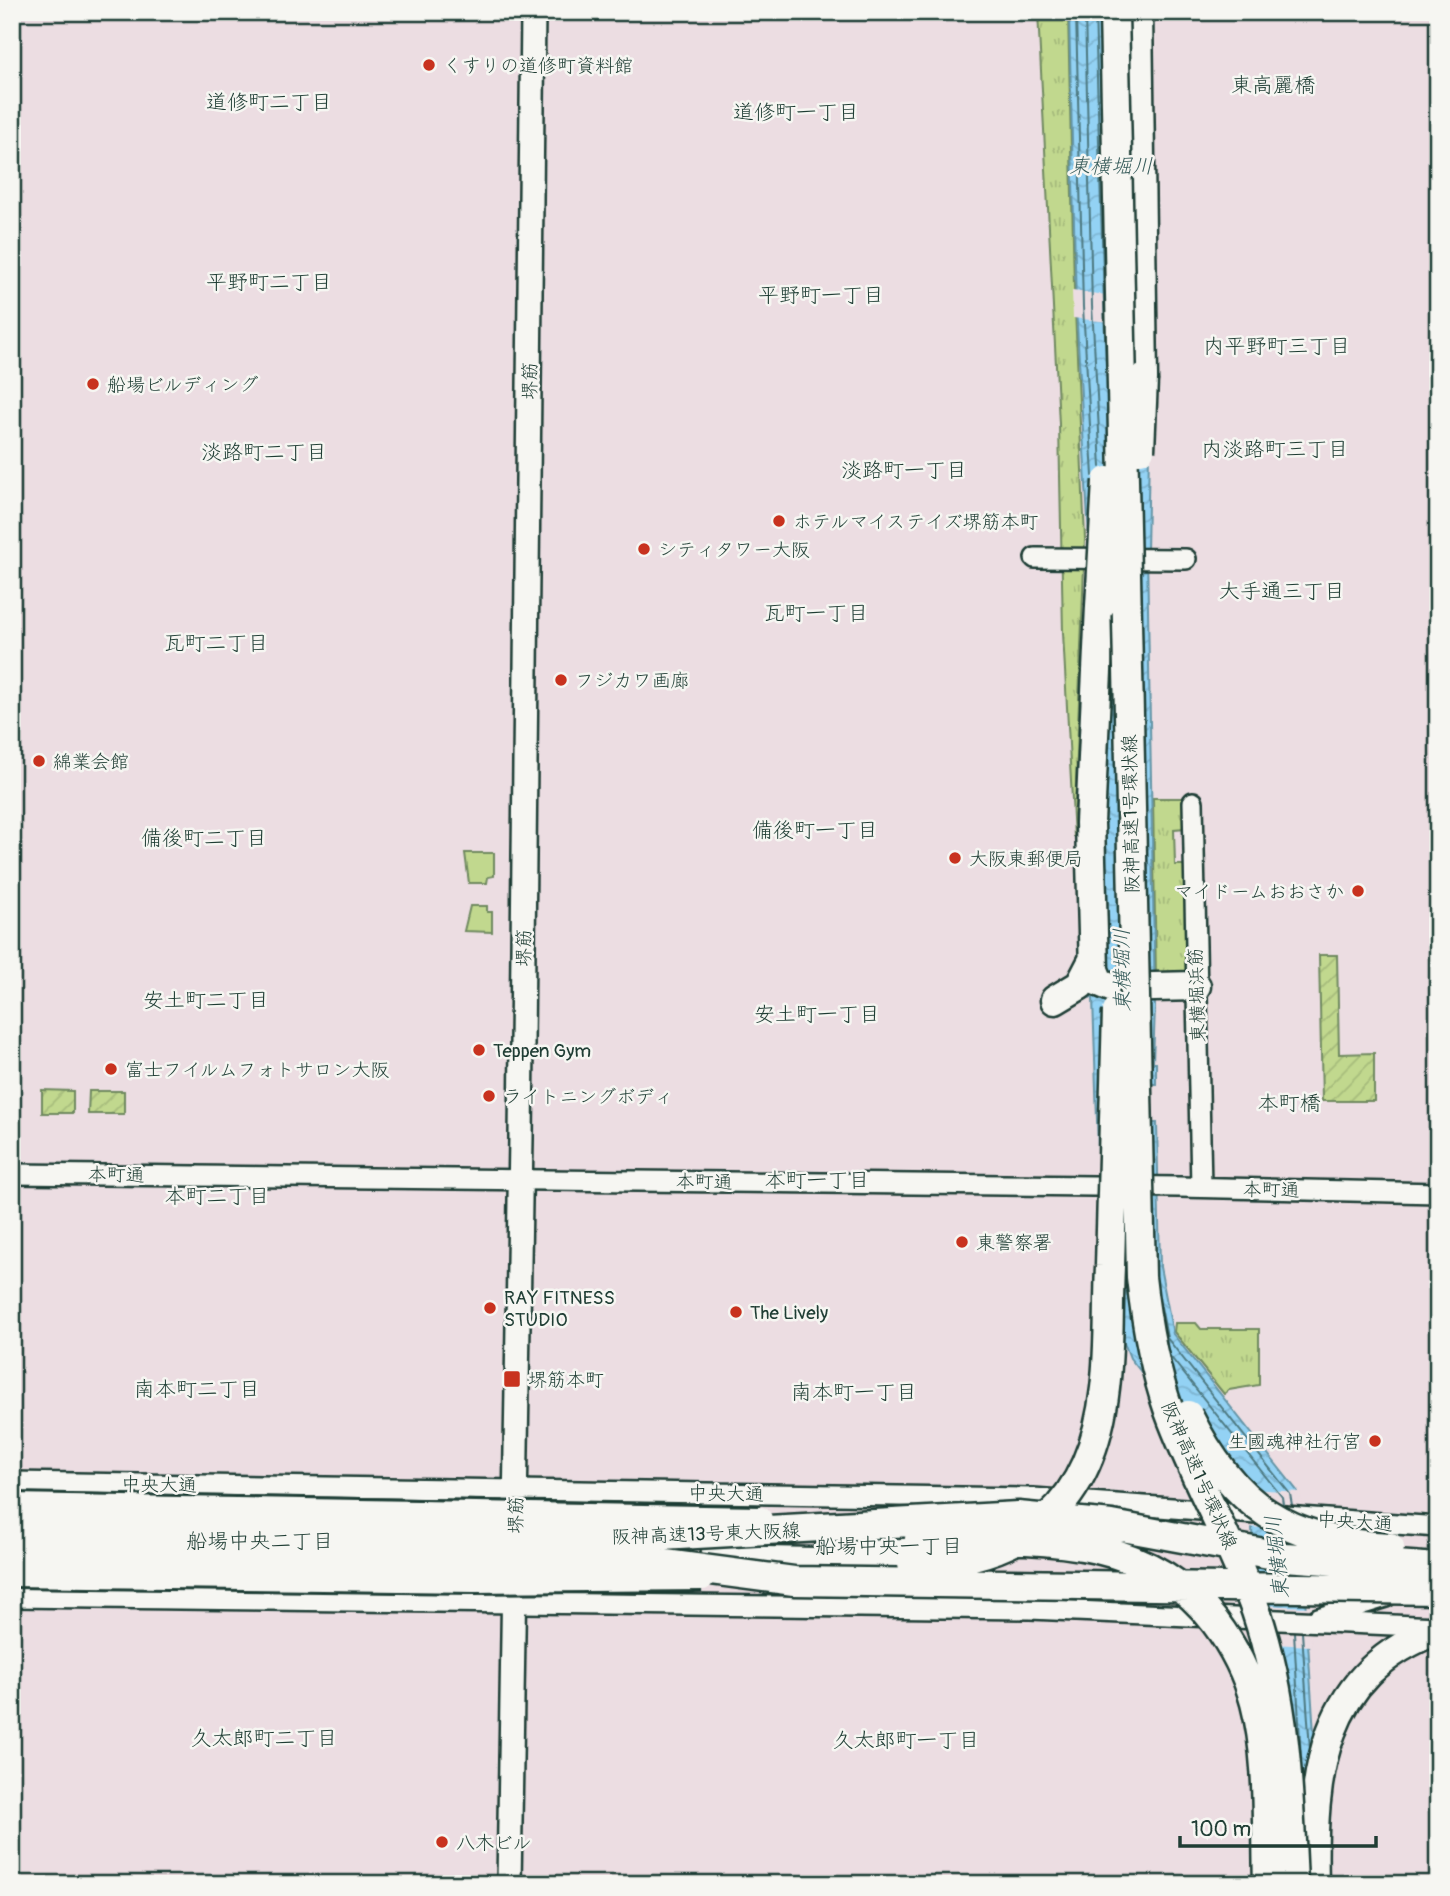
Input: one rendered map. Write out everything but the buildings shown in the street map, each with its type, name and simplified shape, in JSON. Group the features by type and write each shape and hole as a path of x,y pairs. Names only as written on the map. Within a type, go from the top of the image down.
{"highway":[{"name":"阪神高速1号環状線","path":"1114,12 1139,1248 1144,1301 1160,1383 1182,1442 1239,1566 1272,1667 1288,1771 1293,1884"},
{"path":"1127,608 1143,379 1138,12"},
{"path":"1119,290 1092,755 1092,962 1096,976 1105,986 1184,987"},
{"path":"639,1548 912,1564 972,1559 999,1550 1037,1526 1056,1510 1082,1472 1097,1435 1105,1387 1128,691"},
{"path":"1060,997 1083,981 1092,962"},
{"path":"1139,1248 1154,1325 1172,1379 1198,1435 1231,1483 1280,1522 1309,1534 1344,1543 1438,1549"},
{"name":"阪神高速13号東大阪線","path":"12,1552 639,1548 1018,1516 1086,1521 1284,1557 1438,1568"},
{"name":"阪神高速13号東大阪線","path":"12,1528 639,1548 794,1581 1438,1590"},
{"path":"639,1548 1059,1542 1107,1550 1160,1573 1206,1610 1236,1655 1247,1678 1260,1734 1268,1884"},
{"path":"1314,1884 1314,1798 1327,1737 1337,1716 1354,1689 1376,1665 1411,1641 1438,1629"}],"main road":[{"name":"堺筋","path":"509,1884 533,12"},
{"name":"中央大通","path":"12,1506 477,1512 990,1525 1337,1555"},
{"path":"12,1574 475,1580 712,1578 1325,1588"}],"street":[{"path":"1035,558 1186,559"},
{"name":"東横堀浜筋","path":"1192,802 1184,987 1201,1187"},
{"name":"本町通","path":"12,1174 1201,1187 1438,1193"},
{"name":"中央大通","path":"12,1482 1033,1498 1438,1527"},
{"path":"1310,1621 1399,1593"},
{"path":"12,1597 1030,1609 1438,1629"}],"green space":[{"path":"1038,12 1068,12 1074,287 1085,539 1074,837 1063,633 1059,424"},
{"path":"1153,798 1185,798 1185,828 1174,829 1175,865 1186,865 1187,968 1183,973 1156,980"},
{"path":"465,853 494,853 494,876 488,877 487,883 469,883"},
{"path":"470,906 487,906 487,912 492,912 492,932 464,931"},
{"path":"1319,955 1337,955 1339,1054 1374,1053 1374,1101 1322,1101"},
{"path":"42,1090 73,1091 73,1113 42,1113"},
{"path":"89,1091 124,1091 124,1114 88,1114"},
{"path":"1175,1323 1196,1323 1201,1329 1259,1329 1259,1385 1229,1390 1224,1394 1174,1332"}],"water":[{"name":"東横堀川","path":"1069,12 1146,12 1150,402 1147,552 1155,1006 1153,1063 1156,1063 1156,1084 1149,1084 1149,1123 1157,1123 1160,1267 1173,1334 1298,1492 1324,1884 1262,1884 1252,1526 1237,1493 1130,1358 1115,1319 1099,1181 1093,998 1083,997 1090,556 1076,307"}],"pier":[{"path":"1072,291 1153,300 1153,327 1073,318"},
{"path":"1233,1488 1300,1492 1305,1531 1248,1527"},
{"path":"1253,1605 1310,1607 1311,1646 1254,1643"}],"place":[{"name":"くすりの道修町資料館","path":"429,65"},
{"name":"船場ビルディング","path":"93,384"},
{"name":"ホテルマイステイズ堺筋本町","path":"779,521"},
{"name":"シティタワー大阪","path":"644,549"},
{"name":"フジカワ画廊","path":"561,680"},
{"name":"綿業会館","path":"39,761"},
{"name":"大阪東郵便局","path":"955,858"},
{"name":"マイドームおおさか","path":"1358,891"},
{"name":"Teppen Gym","path":"479,1050"},
{"name":"富士フイルムフォトサロン大阪","path":"111,1069"},
{"name":"ライトニングボディ","path":"489,1096"},
{"name":"東警察署","path":"962,1242"},
{"name":"RAY FITNESS STUDIO","path":"490,1308"},
{"name":"The Lively","path":"736,1312"},
{"name":"堺筋本町","path":"512,1379"},
{"name":"生國魂神社行宮","path":"1375,1441"},
{"name":"八木ビル","path":"442,1842"}],"district":[{"name":"東高麗橋","path":"1273,85"},
{"name":"道修町二丁目","path":"269,102"},
{"name":"道修町一丁目","path":"796,112"},
{"name":"平野町二丁目","path":"269,282"},
{"name":"平野町一丁目","path":"821,295"},
{"name":"内平野町三丁目","path":"1277,346"},
{"name":"内淡路町三丁目","path":"1275,449"},
{"name":"淡路町二丁目","path":"264,452"},
{"name":"淡路町一丁目","path":"904,470"},
{"name":"大手通三丁目","path":"1282,591"},
{"name":"瓦町一丁目","path":"816,613"},
{"name":"瓦町二丁目","path":"216,643"},
{"name":"備後町一丁目","path":"815,830"},
{"name":"備後町二丁目","path":"204,838"},
{"name":"安土町二丁目","path":"206,1000"},
{"name":"安土町一丁目","path":"817,1014"},
{"name":"本町橋","path":"1289,1103"},
{"name":"本町一丁目","path":"817,1180"},
{"name":"本町二丁目","path":"217,1196"},
{"name":"南本町二丁目","path":"197,1389"},
{"name":"南本町一丁目","path":"854,1392"},
{"name":"船場中央二丁目","path":"260,1541"},
{"name":"船場中央一丁目","path":"889,1546"},
{"name":"久太郎町二丁目","path":"264,1738"},
{"name":"久太郎町一丁目","path":"906,1740"}]}
